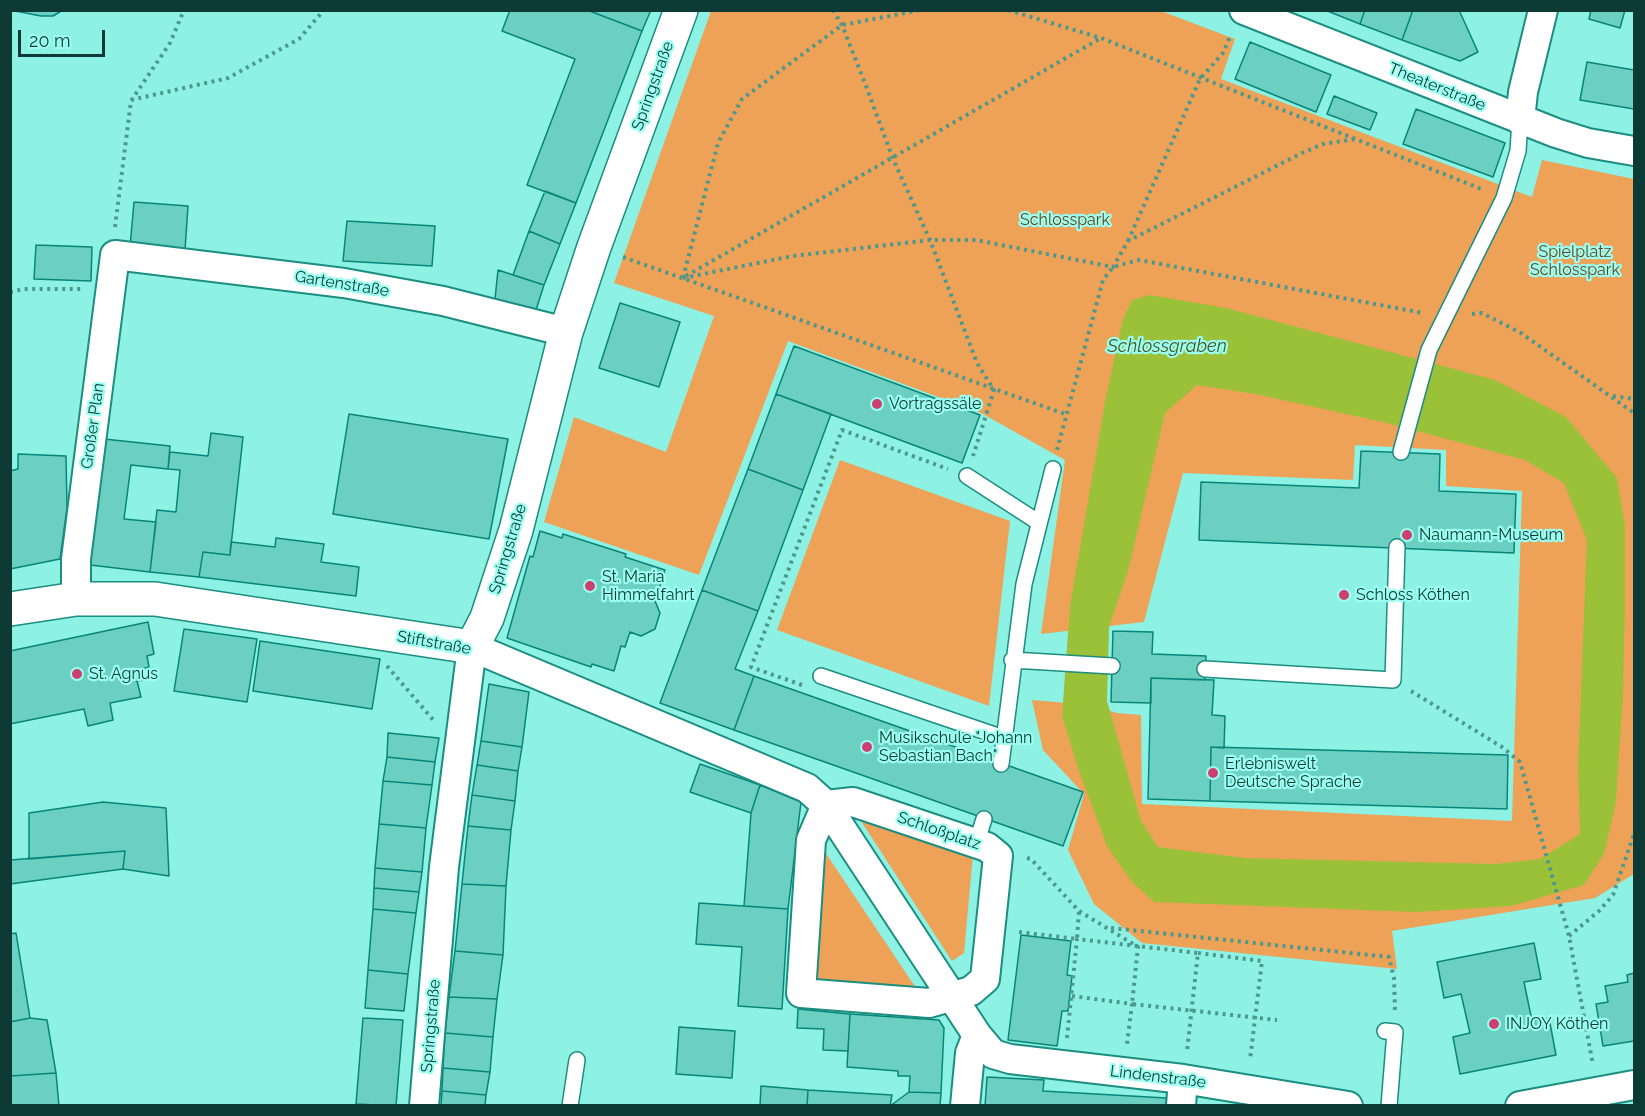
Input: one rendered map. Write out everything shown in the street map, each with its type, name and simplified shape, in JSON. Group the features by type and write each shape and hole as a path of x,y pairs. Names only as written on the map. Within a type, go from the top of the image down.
{"main road":[{"name":"Springstraße","path":"472,647 487,618 516,530 566,332 594,247 681,10"},
{"name":"Stiftstraße","path":"10,609 76,598 155,599 472,647"}],"street":[{"name":"Theaterstraße","path":"1244,10 1520,120 1588,143 1635,151"},
{"path":"1520,120 1523,92 1544,10"},
{"name":"Großer Plan","path":"76,598 76,559 115,242"},
{"name":"Gartenstraße","path":"115,242 443,301 566,332"},
{"name":"Springstraße","path":"424,1106 444,867 458,742 472,647"},
{"name":"Stiftstraße","path":"472,647 807,788 826,805"},
{"name":"Schloßplatz","path":"853,802 986,840 992,928 985,979 971,991 929,1003 801,993 811,840 826,805 853,802"},
{"path":"826,805 977,1035 970,1053 965,1106"},
{"name":"Lindenstraße","path":"977,1035 993,1054 1010,1059 1124,1072 1182,1092 1246,1089 1348,1106"},
{"path":"1520,1106 1635,1085"}],"lane":[{"path":"1401,453 1429,350 1504,198 1518,151 1520,120"},
{"path":"1001,764 1012,660 1024,584 1053,468"},
{"path":"967,476 1038,522"},
{"path":"1205,669 1393,680 1397,547"},
{"path":"1012,660 1112,666"},
{"path":"821,676 1004,738"},
{"path":"1389,1106 1390,1032"},
{"path":"570,1106 577,1060"}],"path":[{"path":"115,242 130,101 170,43 184,10"},
{"path":"130,101 228,78 298,39 324,10"},
{"path":"821,676 802,685 751,667 842,430 967,476 994,390 977,363 930,240 893,159 842,25 833,10"},
{"path":"683,278 718,143 742,99 842,25 921,10"},
{"path":"1008,10 1101,38 1504,198"},
{"path":"683,278 1101,38"},
{"path":"1053,468 1065,414 1102,280 1113,267 1128,241 1200,79 1223,53"},
{"path":"1128,241 1302,153 1323,144 1355,139"},
{"path":"683,278 793,256 930,240 976,240 1113,267 1139,260 1447,317 1482,313 1521,333 1635,413"},
{"path":"594,247 1065,414"},
{"path":"10,292 24,289 111,289"},
{"path":"1612,396 1635,399"},
{"path":"379,634 383,660 432,719 458,742"},
{"path":"1393,680 1502,747 1520,762 1569,936 1598,1092"},
{"path":"1569,936 1599,911 1612,895 1635,834"},
{"path":"986,840 1031,859 1079,911 1138,947"},
{"path":"1064,1065 1079,911"},
{"path":"992,928 1262,961 1246,1089"},
{"path":"1108,928 1389,957 1394,978 1390,1032"},
{"path":"1124,1072 1138,947"},
{"path":"1182,1092 1198,953"},
{"path":"1072,996 1277,1020"}],"green space":[{"name":"Schlosspark","path":"711,11 1161,11 1235,39 1221,79 1532,197 1542,160 1634,179 1634,874 1595,898 1392,931 1397,969 1142,943 1094,904 1068,850 1084,794 1043,750 1032,700 1090,705 1117,713 1141,715 1142,804 1512,821 1522,491 1446,486 1446,450 1355,445 1353,480 1183,473 1144,622 1041,634 1065,460 981,413 788,341 699,575 544,522 574,417 666,452 714,316 614,283"},
{"path":"840,460 1010,521 989,706 777,630"},
{"path":"861,821 973,854 964,953 952,961"},
{"path":"821,846 916,988 813,980"}],"water":[{"name":"Schlossgraben","path":"1150,295 1226,308 1495,380 1566,417 1617,478 1625,526 1625,600 1623,694 1616,802 1604,854 1584,885 1511,906 1416,912 1154,902 1131,881 1107,846 1079,771 1062,716 1070,606 1106,397 1123,319 1132,300","holes":["1197,385 1255,394 1383,422 1525,460 1564,483 1587,540 1578,764 1580,834 1540,859 1495,864 1244,858 1158,847 1141,821 1107,701 1109,627 1128,571 1165,413"]}],"building":[{"path":"10,10 63,10 53,16 41,16"},
{"path":"510,10 587,10 642,31 576,203 527,185 575,59 502,31"},
{"path":"587,10 651,10 642,31"},
{"path":"1325,10 1365,10 1360,24"},
{"path":"1365,10 1413,10 1402,40 1360,24"},
{"path":"1413,10 1459,10 1478,52 1460,61 1402,40"},
{"path":"1591,10 1625,10 1620,28 1589,19"},
{"path":"1250,42 1331,75 1316,112 1235,79"},
{"path":"1587,62 1634,70 1634,109 1580,100"},
{"path":"1334,96 1377,113 1370,130 1327,114"},
{"path":"1416,109 1505,143 1493,177 1403,144"},
{"path":"545,191 576,203 560,244 529,231"},
{"path":"134,202 188,206 185,250 130,247"},
{"path":"347,221 435,226 432,266 343,261"},
{"path":"529,231 560,244 544,285 513,275"},
{"path":"36,245 92,247 91,281 34,279"},
{"path":"498,270 544,285 536,310 495,299"},
{"path":"620,303 680,322 659,387 599,368"},
{"name":"Vortragssäle","path":"794,346 980,415 962,463 776,394"},
{"path":"776,394 831,414 803,490 748,469"},
{"path":"349,414 508,439 489,539 333,514"},
{"path":"211,433 243,437 230,555 203,552 199,577 150,572 157,510 176,512 180,470 168,469 170,452 208,456"},
{"path":"104,439 170,446 168,469 131,465 124,519 156,522 150,572 90,565"},
{"path":"1361,451 1440,454 1439,491 1516,494 1514,553 1199,540 1201,482 1359,488"},
{"path":"18,454 66,456 67,508 60,559 10,569 10,471 18,469"},
{"path":"748,469 803,490 758,611 702,590"},
{"name":"St. Maria Himmelfahrt","path":"540,531 562,538 563,534 626,554 625,557 665,570 655,601 660,613 655,629 641,636 630,632 625,647 621,646 614,671 592,664 591,667 507,638 530,556 533,557"},
{"path":"276,538 324,544 321,562 359,567 356,596 199,577 203,552 230,555 231,542 275,547"},
{"path":"702,590 758,611 735,669 754,676 734,730 660,703"},
{"name":"St. Agnus","path":"148,622 154,654 147,656 149,667 142,669 144,680 137,681 141,697 110,703 113,720 88,726 84,709 10,724 10,651"},
{"path":"184,629 257,639 247,702 174,691"},
{"path":"1113,631 1153,632 1152,654 1206,656 1205,680 1151,678 1151,703 1111,702"},
{"path":"260,641 380,659 372,709 253,691"},
{"name":"Musikschule \"Johann Sebastian Bach\"","path":"754,676 1083,792 1063,846 734,730"},
{"path":"1151,678 1214,680 1212,715 1225,716 1224,748 1211,747 1210,801 1148,799"},
{"path":"489,684 529,692 522,747 481,741"},
{"path":"388,733 439,738 435,762 387,757"},
{"path":"481,741 522,747 518,771 477,765"},
{"path":"1211,747 1508,755 1507,809 1210,801"},
{"path":"387,757 435,762 432,785 383,781"},
{"path":"700,764 760,785 751,813 690,792"},
{"path":"477,765 518,771 515,801 472,795"},
{"path":"383,781 432,785 426,828 379,824"},
{"path":"760,785 801,802 788,909 744,906 751,813"},
{"path":"472,795 515,801 511,830 468,826"},
{"path":"103,802 166,808 169,876 123,869 125,851 29,859 29,813"},
{"path":"379,824 426,828 422,872 375,868"},
{"path":"468,826 511,830 506,886 462,884"},
{"path":"125,851 123,869 10,884 10,860"},
{"path":"375,868 422,872 419,892 374,888"},
{"path":"462,884 506,886 503,955 455,951"},
{"path":"374,888 419,892 416,913 373,909"},
{"path":"699,903 788,909 782,1009 738,1006 742,947 696,944"},
{"path":"373,909 416,913 408,974 368,970"},
{"path":"16,933 30,1018 10,1022 10,934"},
{"path":"1021,935 1071,941 1067,975 1072,976 1068,1011 1062,1011 1057,1046 1008,1040"},
{"path":"1534,943 1541,979 1524,982 1532,1021 1549,1018 1556,1055 1460,1074 1453,1037 1470,1033 1461,994 1444,998 1437,962"},
{"path":"455,951 503,955 497,999 449,997"},
{"path":"368,970 408,974 404,1011 365,1008"},
{"path":"1634,973 1634,1041 1603,1046 1596,1004 1608,1002 1605,986 1628,982 1627,975"},
{"path":"449,997 497,999 493,1037 445,1033"},
{"path":"798,1009 850,1014 848,1051 823,1050 824,1029 797,1028"},
{"path":"850,1014 939,1020 944,1028 941,1093 909,1092 910,1076 898,1076 898,1071 847,1067"},
{"path":"30,1018 47,1020 56,1073 10,1076 10,1022"},
{"path":"363,1018 403,1020 396,1106 356,1104"},
{"path":"679,1027 735,1031 732,1078 676,1074"},
{"path":"445,1033 493,1037 490,1072 443,1068"},
{"path":"443,1068 490,1072 486,1095 442,1091"},
{"path":"56,1073 59,1106 10,1106 10,1076"},
{"path":"987,1077 1044,1080 1043,1091 1166,1098 1166,1106 985,1106"},
{"path":"761,1086 808,1090 807,1106 760,1106"},
{"path":"808,1090 892,1095 890,1106 807,1106"},
{"path":"442,1091 486,1095 485,1106 441,1106"},
{"path":"909,1092 941,1093 940,1106 890,1106"}],"place":[{"name":"Vortragssäle","path":"877,404"},
{"name":"Naumann-Museum","path":"1407,535"},
{"name":"St. Maria Himmelfahrt","path":"590,586"},
{"name":"Schloss Köthen","path":"1344,595"},
{"name":"St. Agnus","path":"77,674"},
{"name":"Musikschule \"Johann Sebastian Bach\"","path":"867,747"},
{"name":"Erlebniswelt Deutsche Sprache","path":"1213,773"},
{"name":"INJOY Köthen","path":"1494,1024"}],"park label":[{"name":"Spielplatz Schlosspark","path":"1575,261"}]}
